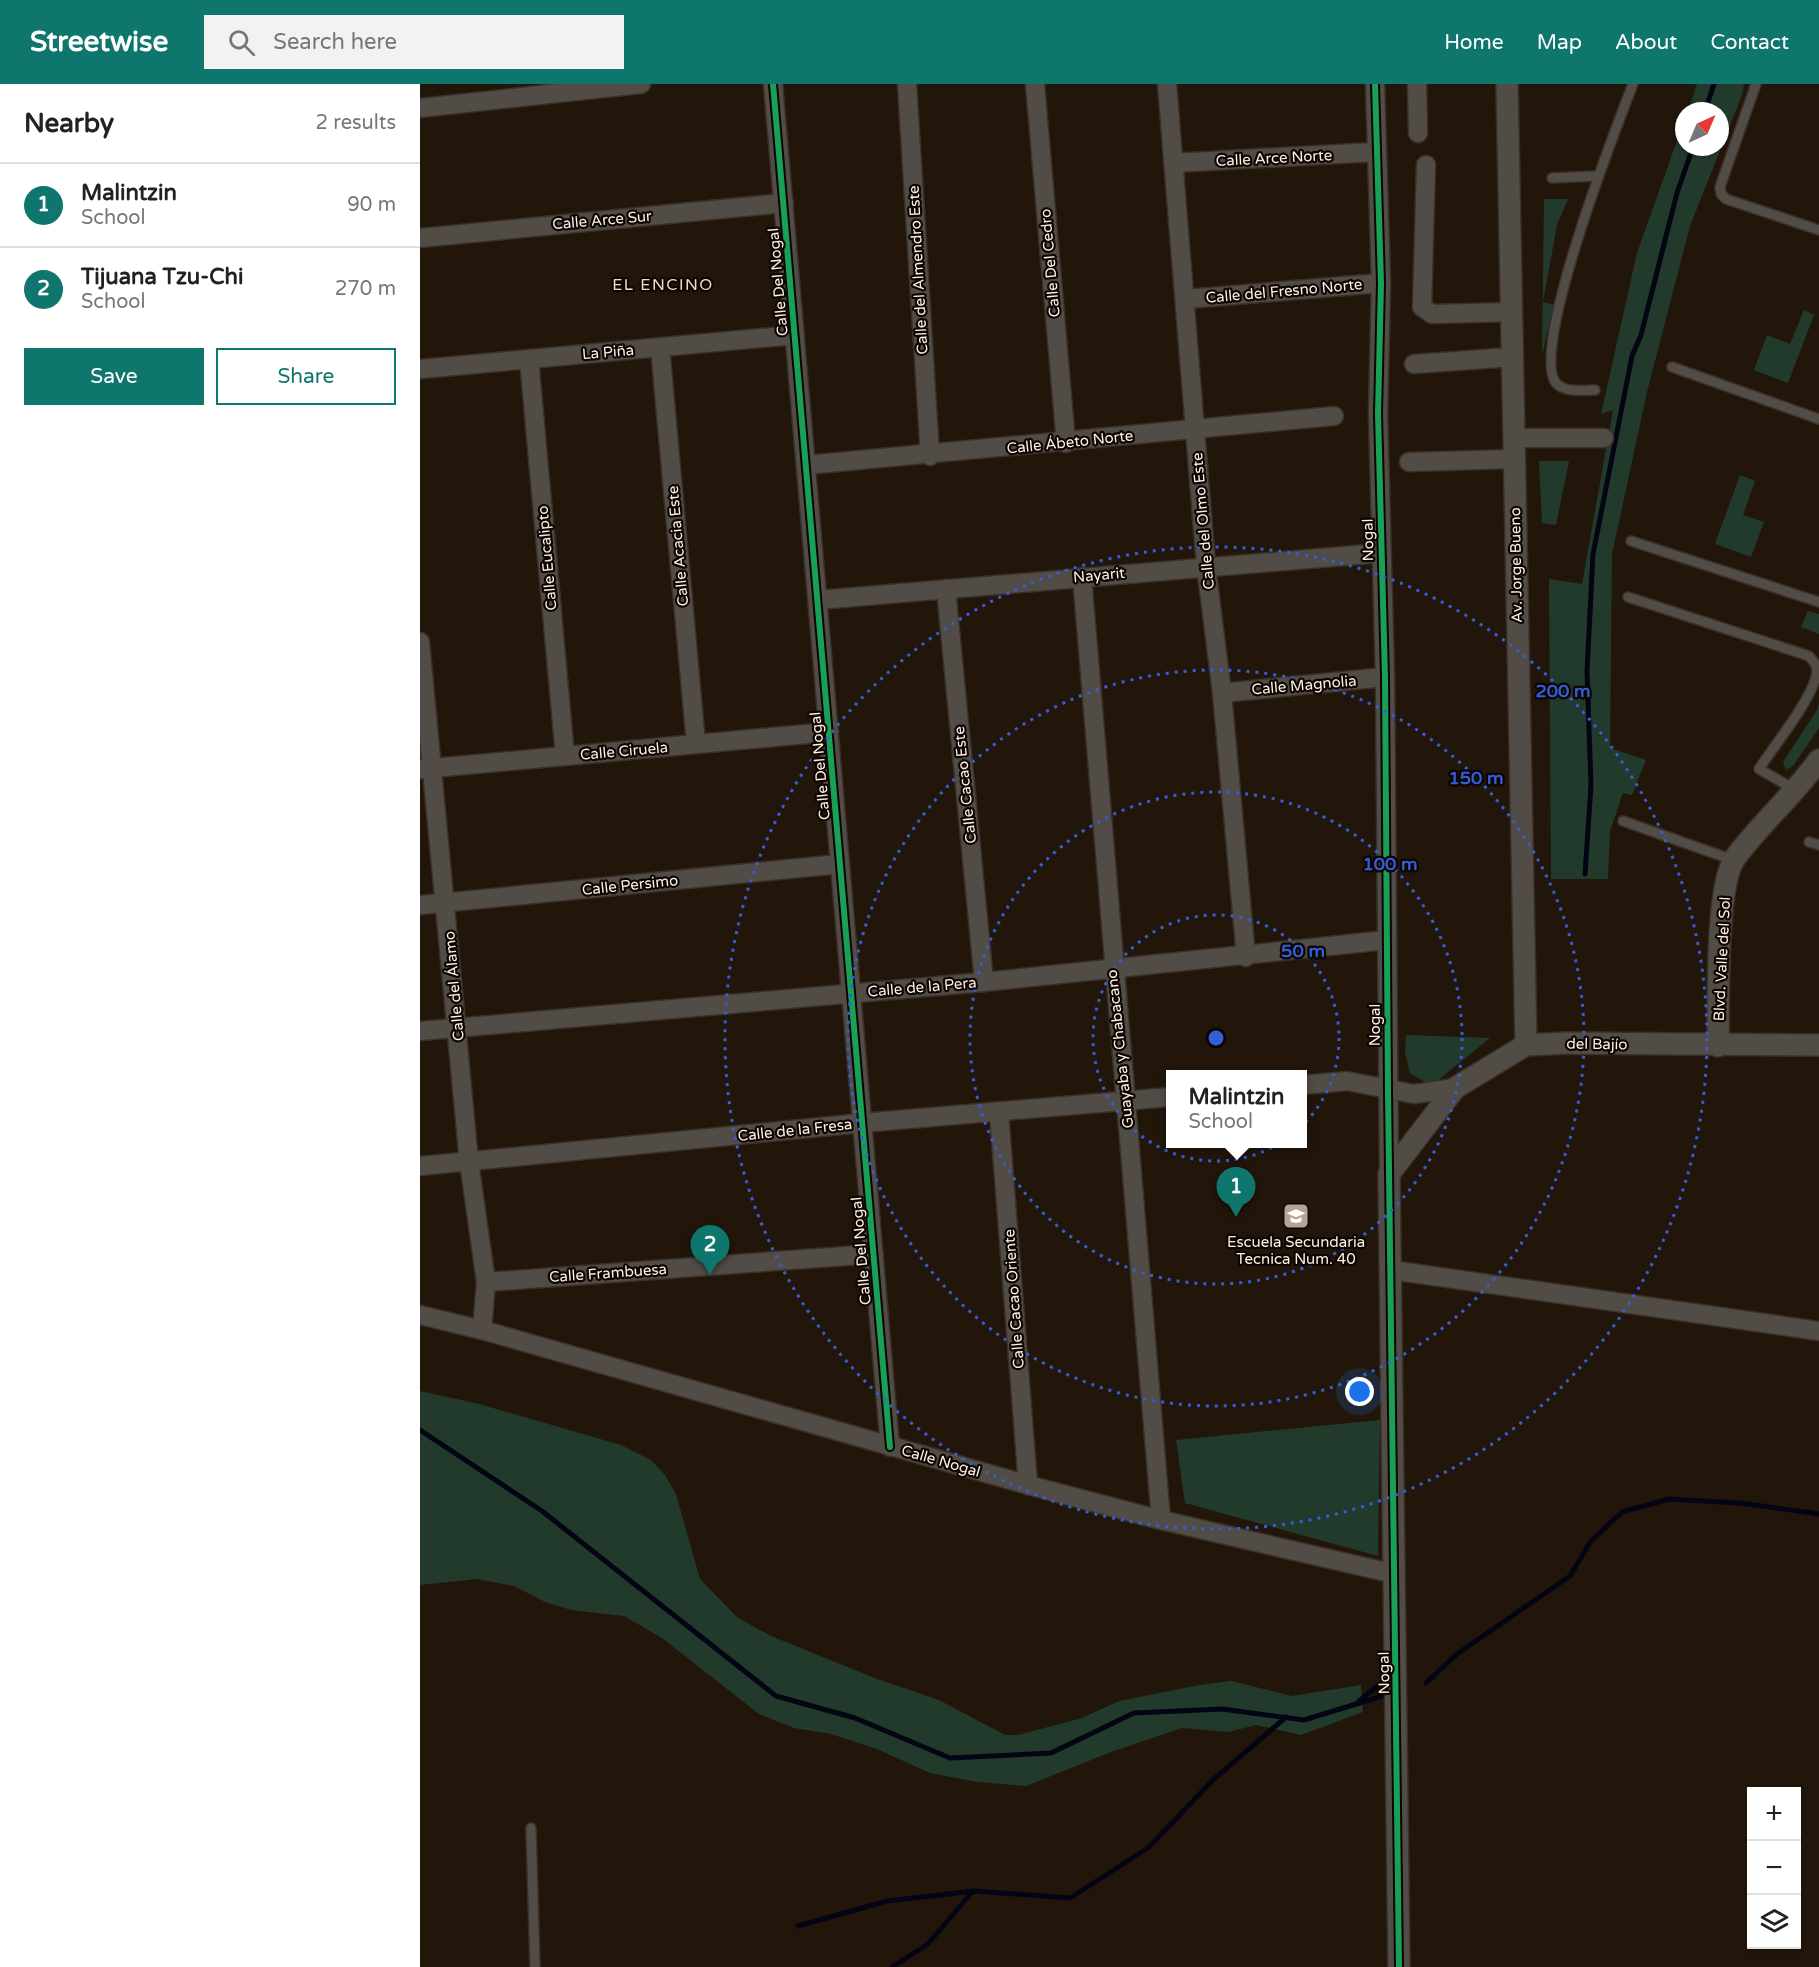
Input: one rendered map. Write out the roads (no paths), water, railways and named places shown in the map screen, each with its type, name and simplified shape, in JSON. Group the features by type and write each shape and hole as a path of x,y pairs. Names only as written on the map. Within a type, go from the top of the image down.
{"street":[{"path":"420,108 641,84"},
{"name":"Calle Del Nogal","path":"773,84 890,1447"},
{"name":"Calle del Almendro Este","path":"907,84 930,456"},
{"name":"Calle Del Cedro","path":"1035,84 1066,443"},
{"name":"Calle del Olmo Este","path":"1167,84 1206,566 1222,693 1246,957"},
{"name":"Nogal","path":"1375,84 1375,152 1381,283 1378,414 1385,677 1399,1967"},
{"path":"1418,84 1418,133"},
{"name":"Av. Jorge Bueno","path":"1507,84 1526,1045"},
{"name":"Calle Arce Norte","path":"1173,163 1375,152"},
{"path":"1426,165 1422,307 1432,314 1511,312"},
{"name":"Calle Arce Sur","path":"420,238 784,203"},
{"name":"Calle del Fresno Norte","path":"1186,299 1381,283"},
{"name":"La Piña","path":"420,369 795,335"},
{"name":"Calle Acacia Este","path":"660,347 696,744"},
{"path":"1414,364 1512,357"},
{"name":"Calle Eucalipto","path":"529,359 565,756"},
{"name":"Calle Ábeto Norte","path":"806,465 930,456 1334,416"},
{"path":"1514,438 1604,438"},
{"path":"1410,462 1514,459"},
{"name":"Nayarit","path":"818,600 1380,553"},
{"name":"Guayaba y Chabacano","path":"1082,577 1112,968 1126,1101 1161,1520"},
{"name":"Calle Cacao Este","path":"946,589 984,982"},
{"name":"Calle del Álamo","path":"420,642 426,769 446,902 470,1162 486,1282 482,1330"},
{"name":"Calle Magnolia","path":"1222,693 1385,677"},
{"name":"Calle Ciruela","path":"426,769 829,732"},
{"name":"Blvd. Valle del Sol","path":"1718,1046 1723,906 1726,882 1733,860 1797,791 1819,760"},
{"name":"Calle Persimo","path":"420,904 840,864"},
{"name":"Calle de la Pera","path":"420,1031 984,982 1246,957 1387,940"},
{"name":"del Bajío","path":"1388,1090 1414,1094 1455,1088 1526,1045 1566,1043 1819,1045"},
{"path":"1307,1085 1347,1081 1365,1083 1388,1090"},
{"path":"1389,1174 1455,1088"},
{"name":"Calle de la Fresa","path":"420,1166 862,1123 1166,1097"},
{"name":"Calle Cacao Oriente","path":"999,1113 1028,1485"},
{"name":"Calle Frambuesa","path":"486,1282 874,1254"},
{"path":"1390,1270 1819,1331"},
{"name":"Calle Nogal","path":"420,1315 482,1330 1028,1485 1161,1520 1395,1574"}],"lane":[{"path":"1595,390 1566,390 1556,384 1549,371 1551,348 1573,254 1597,176 1633,84"},
{"path":"1756,84 1720,187 1721,194 1726,200 1819,230"},
{"path":"1552,178 1597,176"},
{"path":"1672,367 1819,419"},
{"path":"1631,541 1819,602"},
{"path":"1628,597 1809,656 1816,664 1817,673 1802,706 1759,769 1797,791"},
{"path":"1623,821 1733,860"},
{"path":"1809,842 1819,845"},
{"path":"531,1828 535,1967"}],"waterway":[{"path":"1708,102 1714,84"},
{"path":"1585,874 1591,785 1587,671 1593,554 1632,356 1641,335 1677,193 1690,156"},
{"path":"420,1430 542,1511 776,1696 855,1718 950,1758 1051,1753 1134,1713 1222,1709 1304,1720 1389,1694"},
{"path":"1426,1683 1457,1654 1570,1576 1591,1541 1622,1512 1669,1499 1740,1503 1819,1514"},
{"path":"1358,1702 1380,1684"},
{"path":"798,1926 887,1901 974,1891 1070,1898 1148,1848 1213,1780 1286,1717"},
{"path":"892,1967 928,1944 973,1891"}],"place":[{"name":"Escuela Secundaria Tecnica Num. 40","path":"1296,1216"},
{"name":"Malintzin","path":"1236,1217"},
{"name":"Tijuana Tzu-Chi","path":"710,1275"}],"district":[{"name":"EL ENCINO","path":"663,284"}]}
